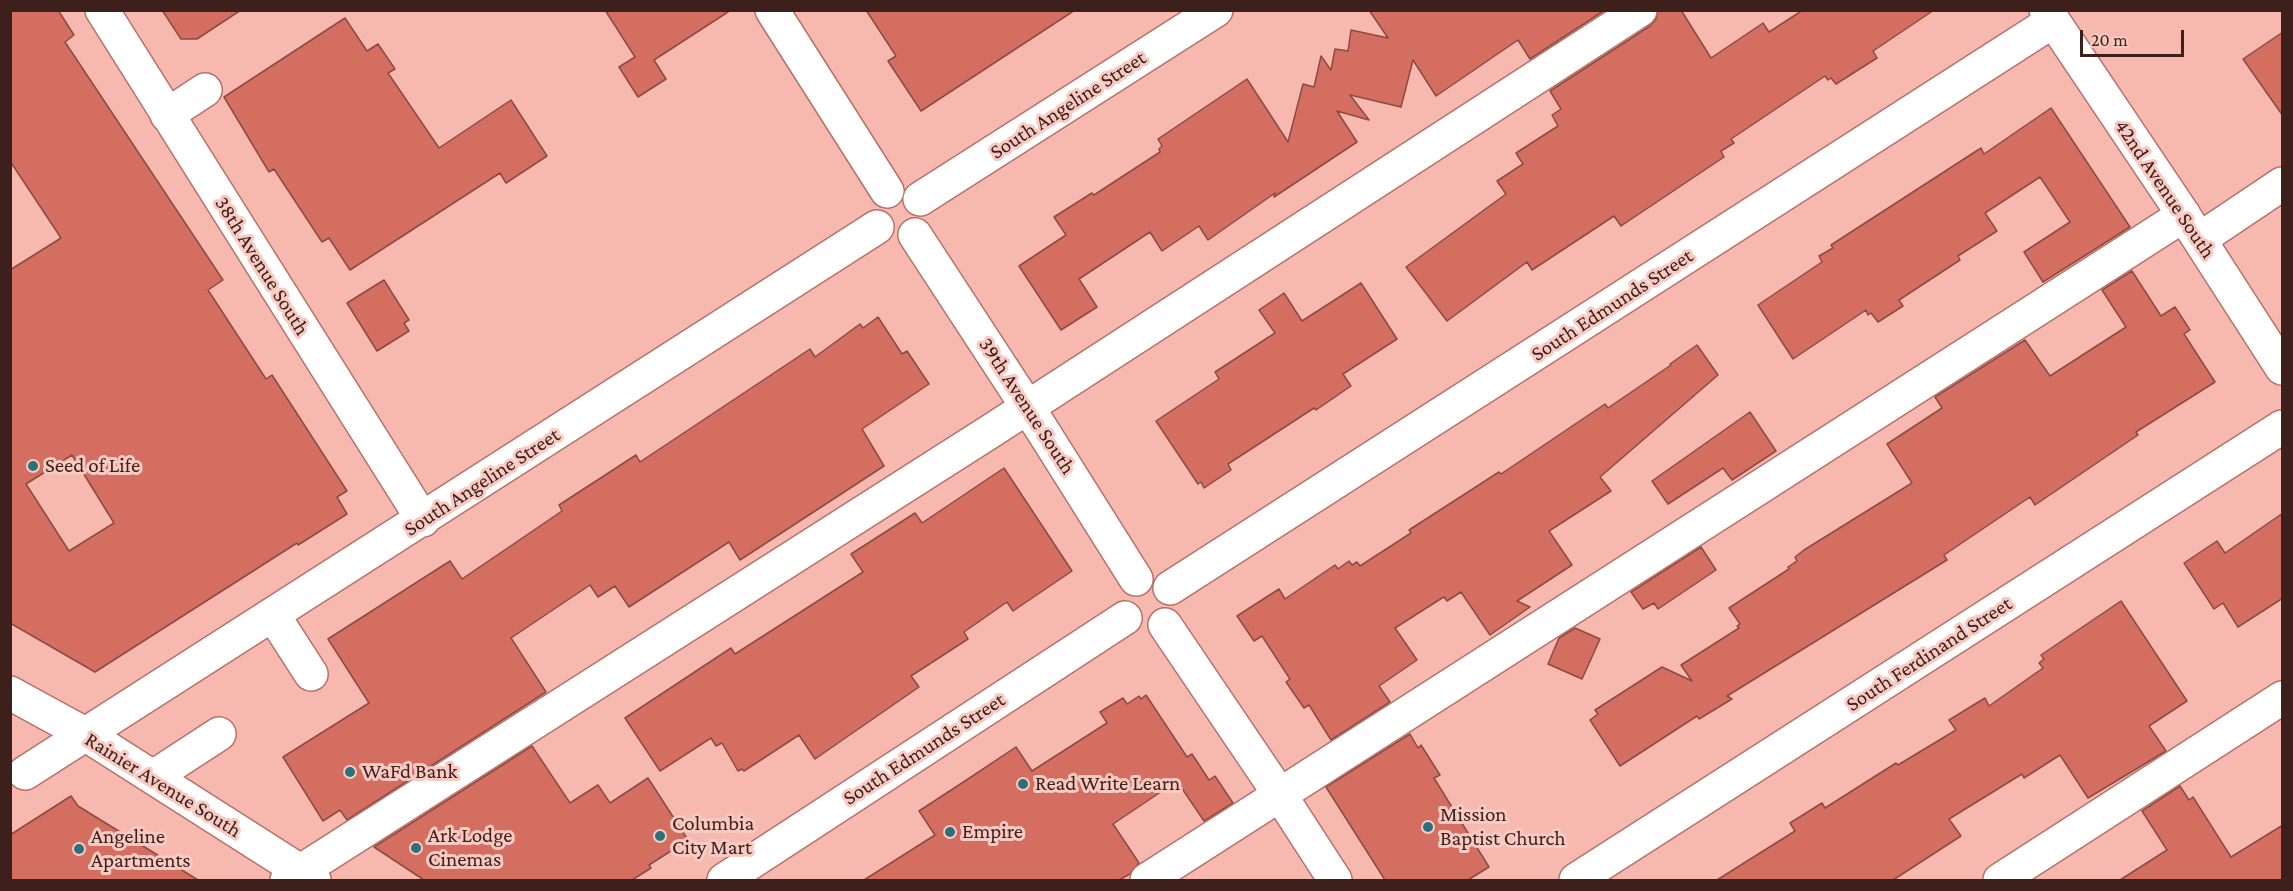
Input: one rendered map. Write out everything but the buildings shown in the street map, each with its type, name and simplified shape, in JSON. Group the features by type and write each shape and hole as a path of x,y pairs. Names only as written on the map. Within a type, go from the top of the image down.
{"street":[{"name":"38th Avenue South","path":"102,10 423,520"},
{"name":"South Angeline Street","path":"920,199 1216,10"},
{"path":"301,877 1640,10"},
{"path":"779,13 887,191"},
{"name":"42nd Avenue South","path":"2050,16 2192,227 2283,368"},
{"name":"South Edmunds Street","path":"1170,588 2050,16"},
{"path":"167,115 205,90"},
{"path":"1147,880 2192,227 2283,184"},
{"path":"900,188 909,190 920,199 925,210 925,219 915,235 902,240 894,240 886,237 877,227 873,216 874,207 887,191 900,188"},
{"name":"South Angeline Street","path":"24,773 423,520 877,227"},
{"name":"39th Avenue South","path":"915,235 1028,407 1136,579"},
{"name":"South Ferdinand Street","path":"1576,880 2283,427"},
{"path":"1142,576 1161,579 1170,588 1175,602 1174,611 1165,625 1157,629 1140,629 1125,618 1121,603 1122,595 1136,579 1142,576"},
{"path":"273,615 310,674"},
{"name":"South Edmunds Street","path":"724,880 1125,618"},
{"path":"1165,625 1335,880"},
{"name":"Rainier Avenue South","path":"10,693 84,734 153,777 301,877"},
{"path":"2000,880 2283,698"},
{"path":"153,777 219,734"}],"place":[{"name":"Seed of Life","path":"33,466"},
{"name":"WaFd Bank","path":"350,772"},
{"name":"Read Write Learn","path":"1023,784"},
{"name":"Mission Baptist Church","path":"1428,827"},
{"name":"Empire","path":"950,832"},
{"name":"Columbia City Mart","path":"660,836"},
{"name":"Ark Lodge Cinemas","path":"416,848"},
{"name":"Angeline Apartments","path":"79,849"}]}
